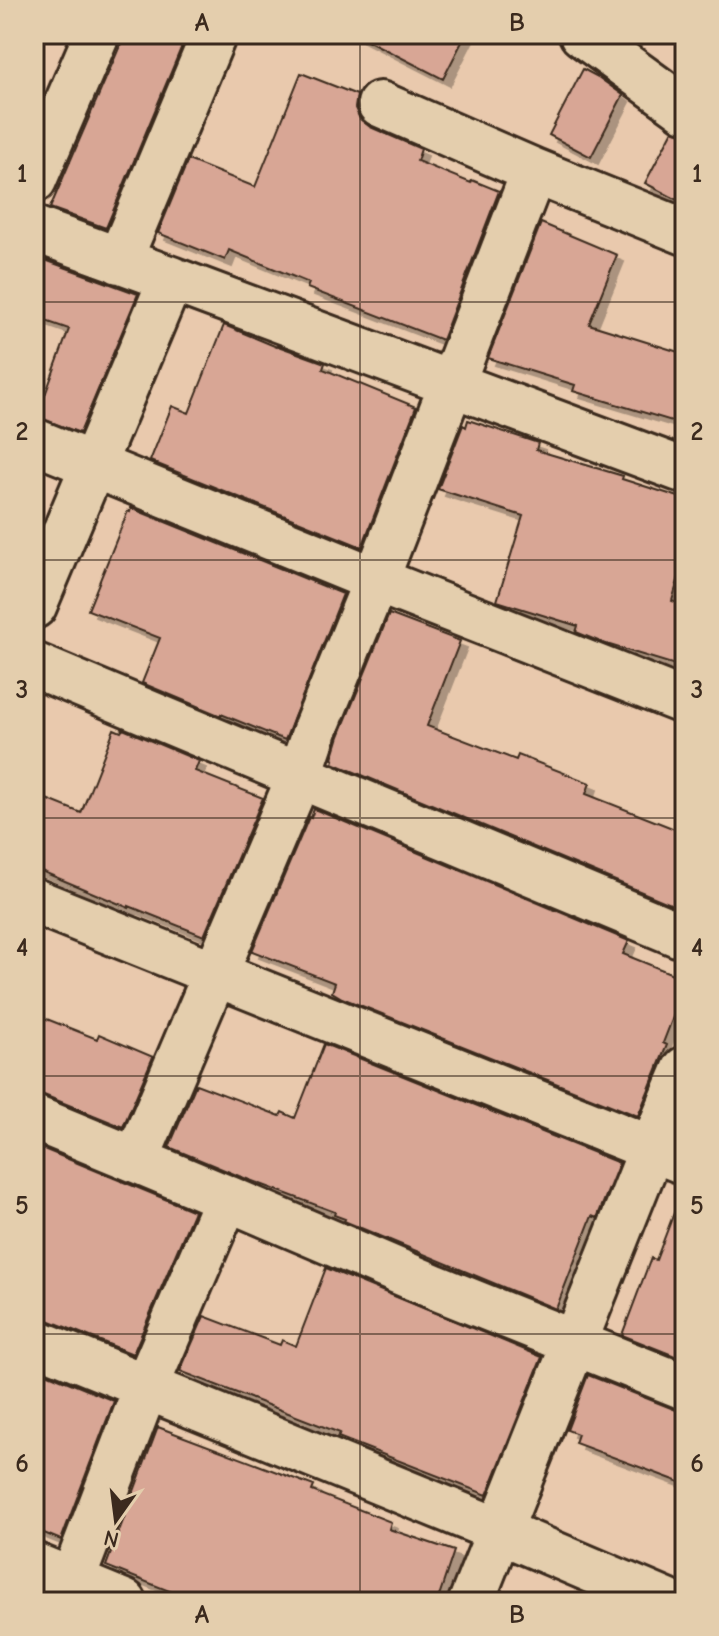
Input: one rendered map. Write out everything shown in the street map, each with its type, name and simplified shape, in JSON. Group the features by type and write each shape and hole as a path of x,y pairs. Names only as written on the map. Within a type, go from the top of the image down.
{"street":[{"path":"119,261 214,34"},
{"path":"582,34 685,109"},
{"path":"34,180 96,36"},
{"path":"380,104 685,232"},
{"path":"136,1160 299,777 534,171"},
{"path":"34,229 685,471"},
{"path":"34,606 171,279"},
{"path":"34,441 685,702"},
{"path":"34,665 685,937"},
{"path":"34,901 668,1155"},
{"path":"471,1602 574,1344 668,1155 685,1069"},
{"path":"34,1118 574,1344 685,1387"},
{"path":"124,1602 57,1582 146,1387 227,1198"},
{"path":"34,1341 667,1602"}],"building":[{"path":"125,34 187,34 106,228 50,208"},
{"path":"355,34 466,34 443,79"},
{"path":"583,69 623,95 591,157 549,135"},
{"path":"301,73 357,95 355,108 360,119 370,127 421,149 417,161 499,191 442,340 307,288 309,283 229,250 225,260 158,233 188,160 255,187"},
{"path":"673,130 685,134 685,204 645,183"},
{"path":"541,223 617,255 589,324 685,354 685,425 573,391 575,385 488,358"},
{"path":"34,256 138,294 80,433 37,417 69,329 34,317"},
{"path":"224,325 325,363 323,369 416,407 362,547 150,461 172,406 189,413"},
{"path":"468,420 538,443 536,450 623,476 622,479 685,499 685,557 672,601 685,606 685,668 603,643 576,632 578,626 497,601 523,516 438,489 463,425 466,427"},
{"path":"131,508 343,594 285,740 142,683 160,638 88,610"},
{"path":"389,614 460,641 427,726 516,760 518,755 590,783 586,794 685,833 685,910 333,763 339,736"},
{"path":"114,729 121,732 123,729 199,761 195,771 263,798 204,936 34,868 34,794 81,813"},
{"path":"314,809 629,941 623,954 685,979 663,1043 667,1045 638,1116 342,998 332,992 335,983 252,951"},
{"path":"34,1014 97,1039 99,1034 153,1057 123,1127 44,1095 34,1094"},
{"path":"324,1044 619,1163 597,1218 592,1216 556,1309 344,1221 334,1215 335,1212 169,1147 196,1084 280,1116 282,1112 295,1118"},
{"path":"34,1145 194,1211 133,1354 34,1317"},
{"path":"682,1192 685,1192 685,1360 622,1335 651,1258 656,1260"},
{"path":"326,1268 542,1357 487,1495 338,1437 340,1433 180,1371 204,1316 280,1345 282,1340 296,1346"},
{"path":"34,1368 114,1401 61,1540 34,1529"},
{"path":"588,1375 685,1411 685,1484 575,1443 578,1434 567,1430"},
{"path":"158,1427 314,1486 312,1491 391,1522 389,1529 454,1551 437,1602 197,1602 106,1566"}]}
